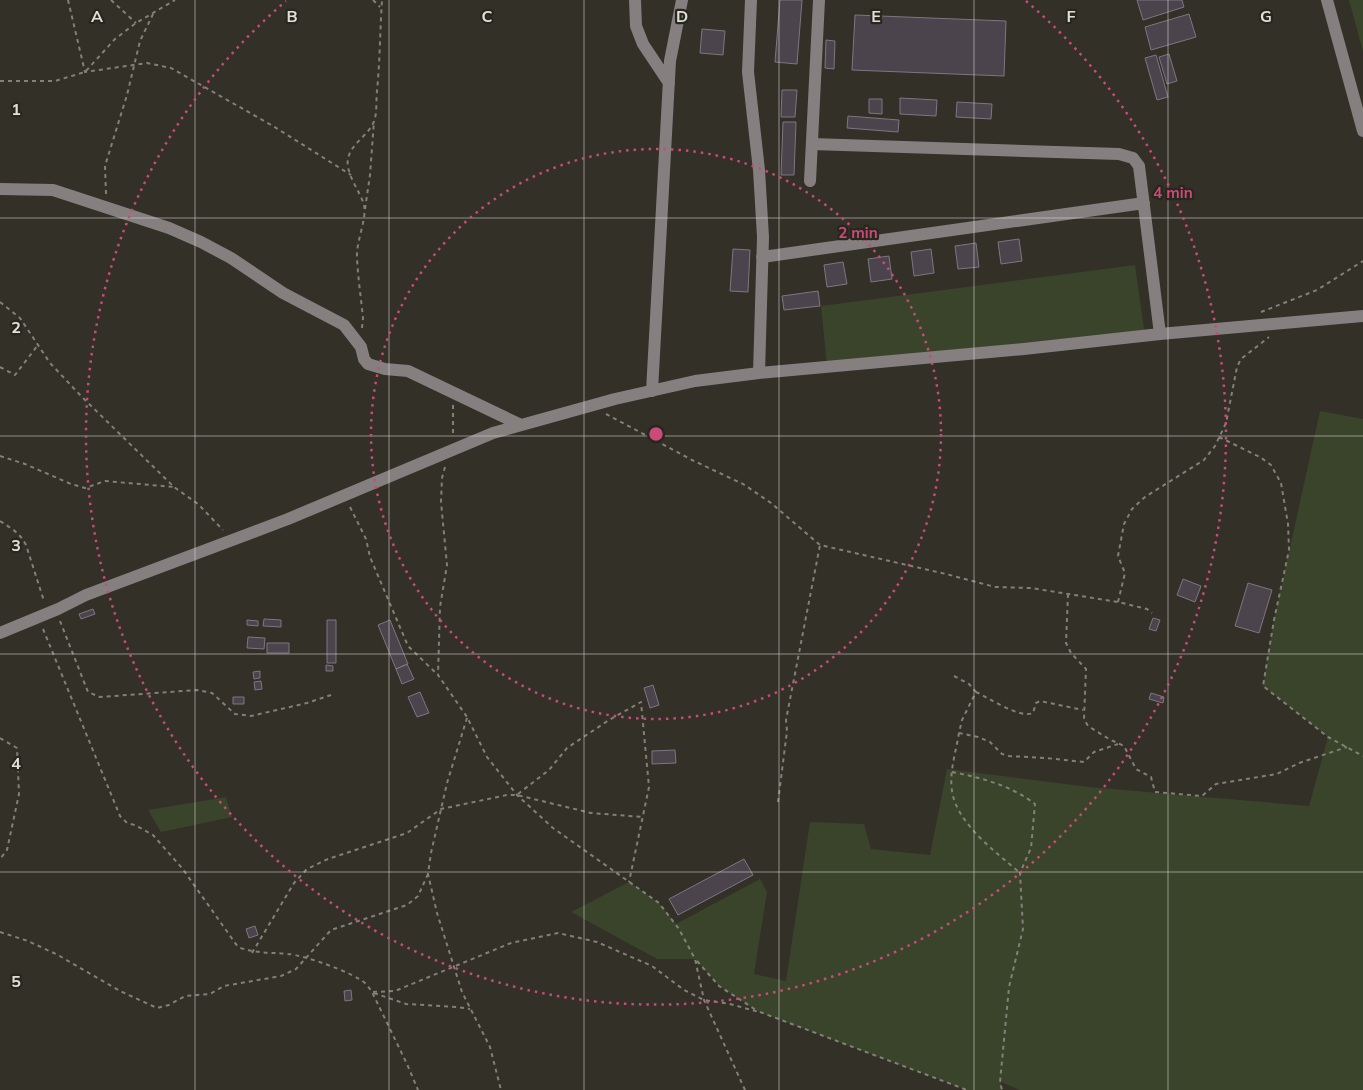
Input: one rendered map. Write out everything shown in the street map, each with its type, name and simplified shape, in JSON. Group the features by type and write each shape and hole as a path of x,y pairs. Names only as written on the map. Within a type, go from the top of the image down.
{"street":[{"path":"635,0 636,26 643,44 669,83"},
{"path":"652,390 670,61 682,0"},
{"path":"751,0 748,72 759,170 763,238 759,373"},
{"path":"810,181 819,0"},
{"path":"1327,0 1363,131"},
{"path":"812,144 1119,154 1133,158 1139,166 1160,334"},
{"path":"0,188 53,190 169,228 202,242 283,293 344,325 361,347 364,359 368,364 385,369 408,371 520,425"},
{"path":"762,257 1144,203"},
{"path":"0,633 86,595 344,496 450,453 493,433 652,390 695,381 759,373 1363,316"}],"path":[{"path":"68,0 85,72"},
{"path":"111,0 136,22"},
{"path":"85,72 136,22 175,0"},
{"path":"373,0 381,8"},
{"path":"361,347 363,318 357,258 370,175 379,73 382,0"},
{"path":"106,207 105,166 127,95 140,41 154,12"},
{"path":"0,81 55,81 85,72 147,62 171,68 273,126 351,175"},
{"path":"364,211 363,202 356,190 347,160 353,148 369,130 375,119"},
{"path":"1261,312 1317,290 1363,261"},
{"path":"0,302 20,318 50,363 82,396 174,487 198,504 220,528 238,538"},
{"path":"1118,602 1125,574 1118,556 1124,524 1132,508 1145,497 1204,460 1215,446 1226,423 1237,367 1241,359 1270,337"},
{"path":"0,367 15,374 38,345"},
{"path":"438,674 440,607 447,565 441,502 442,478 450,453 454,431 451,392"},
{"path":"590,406 692,460 743,484 771,503 820,545 995,587 1031,588 1118,602 1147,609 1152,613"},
{"path":"1219,437 1260,457 1271,465 1281,483 1288,524 1289,550 1274,620 1263,686 1328,736 1363,756"},
{"path":"0,456 26,464 71,484 86,488 105,481 174,487"},
{"path":"344,496 366,539 370,557 408,646 438,674 467,717 487,757 517,795 553,828 659,904 679,929 695,959 718,986 760,1012"},
{"path":"0,521 22,537 26,545 120,816 127,823 136,825 154,835 182,868 238,947 252,952 289,954 307,958 343,971 364,982 372,992 418,1090"},
{"path":"778,802 786,720 820,545"},
{"path":"1068,594 1066,643 1071,653 1086,669 1084,719 1088,726 1124,746 1136,769 1151,777 1156,792 1202,796 1216,784 1277,774 1299,763 1347,747"},
{"path":"48,613 60,621 88,692 100,697 197,690 212,693 235,714 251,716 307,703 334,694"},
{"path":"954,676 969,684 976,692 1017,713 1029,715 1033,713 1036,703 1040,701 1084,710"},
{"path":"976,692 962,720 952,772 952,791 958,811 983,840 1020,873"},
{"path":"517,795 549,770 567,748 641,702 649,787 629,882"},
{"path":"0,932 28,941 58,954 120,991 158,1008 169,1005 184,996 210,994 224,986 281,976 296,970 332,930 407,905 418,896 428,874 449,775 467,717"},
{"path":"959,733 990,742 1002,754 1008,756 1084,762 1094,752 1118,744"},
{"path":"0,738 17,748 18,794 7,850 0,859"},
{"path":"952,772 1000,784 1028,798 1035,804 1031,848 1020,873 1023,929 1009,987 1000,1082 1002,1090"},
{"path":"252,952 294,883 307,869 328,859 407,833 441,809 507,795 517,795 591,813 643,817"},
{"path":"428,874 437,913 462,992 490,1047 501,1090"},
{"path":"372,992 395,991 511,943 558,933 597,942 652,966 684,990 704,1000 730,1004 760,1012 967,1090"},
{"path":"695,959 704,1000 745,1090"},
{"path":"372,992 406,1004 471,1009"}],"green space":[{"path":"1349,0 1363,0 1363,52"},
{"path":"1135,265 1145,336 827,366 821,306"},
{"path":"1320,411 1363,419 1363,1090 1020,1090 1001,1082 1002,1090 967,1090 759,1012 719,986 695,959 657,959 571,912 629,882 659,903 676,924 760,879 767,892 754,974 786,981 810,822 864,824 871,849 930,855 947,769 1089,787 1309,806 1328,737 1263,686 1274,620"},
{"path":"226,797 232,817 161,832 148,810"}],"building":[{"path":"780,0 802,0 797,64 775,62"},
{"path":"1137,0 1182,0 1184,7 1143,20"},
{"path":"1189,14 1196,37 1151,50 1145,27"},
{"path":"855,15 1006,21 1004,76 852,70"},
{"path":"702,29 725,31 723,55 700,53"},
{"path":"826,40 835,41 834,69 825,68"},
{"path":"1169,54 1177,81 1167,84 1159,57"},
{"path":"1156,55 1168,97 1157,100 1145,58"},
{"path":"782,90 797,90 795,117 781,117"},
{"path":"900,98 937,100 936,116 900,114"},
{"path":"869,99 882,99 882,114 869,113"},
{"path":"957,102 992,104 991,119 956,117"},
{"path":"848,116 899,120 898,132 847,128"},
{"path":"783,122 796,122 794,175 781,175"},
{"path":"1019,239 1022,261 1001,264 998,242"},
{"path":"976,243 979,267 958,269 955,246"},
{"path":"733,249 750,250 748,292 730,291"},
{"path":"931,249 934,273 914,276 911,252"},
{"path":"889,256 892,279 871,282 868,259"},
{"path":"843,262 847,284 827,287 824,265"},
{"path":"818,291 820,306 784,310 782,296"},
{"path":"1183,579 1201,586 1195,602 1177,595"},
{"path":"1248,583 1272,590 1259,633 1235,626"},
{"path":"93,609 95,614 81,619 79,614"},
{"path":"1153,618 1160,620 1156,631 1149,629"},
{"path":"264,619 281,620 281,627 263,626"},
{"path":"247,620 258,621 258,626 247,625"},
{"path":"327,620 336,620 336,663 327,663"},
{"path":"390,620 408,664 396,669 378,625"},
{"path":"248,637 265,638 264,649 247,648"},
{"path":"267,643 289,643 289,653 267,653"},
{"path":"407,664 414,679 402,684 396,669"},
{"path":"326,665 333,666 333,671 326,671"},
{"path":"260,671 260,678 254,679 253,672"},
{"path":"261,681 262,689 255,690 254,682"},
{"path":"653,685 659,705 650,708 644,688"},
{"path":"420,692 429,713 417,717 408,697"},
{"path":"1151,693 1164,697 1163,703 1149,699"},
{"path":"233,697 244,697 244,704 233,704"},
{"path":"675,750 676,763 652,764 652,751"},
{"path":"744,859 753,875 678,915 669,899"},
{"path":"255,926 258,935 249,938 246,929"},
{"path":"351,990 352,1000 345,1001 344,991"}]}
